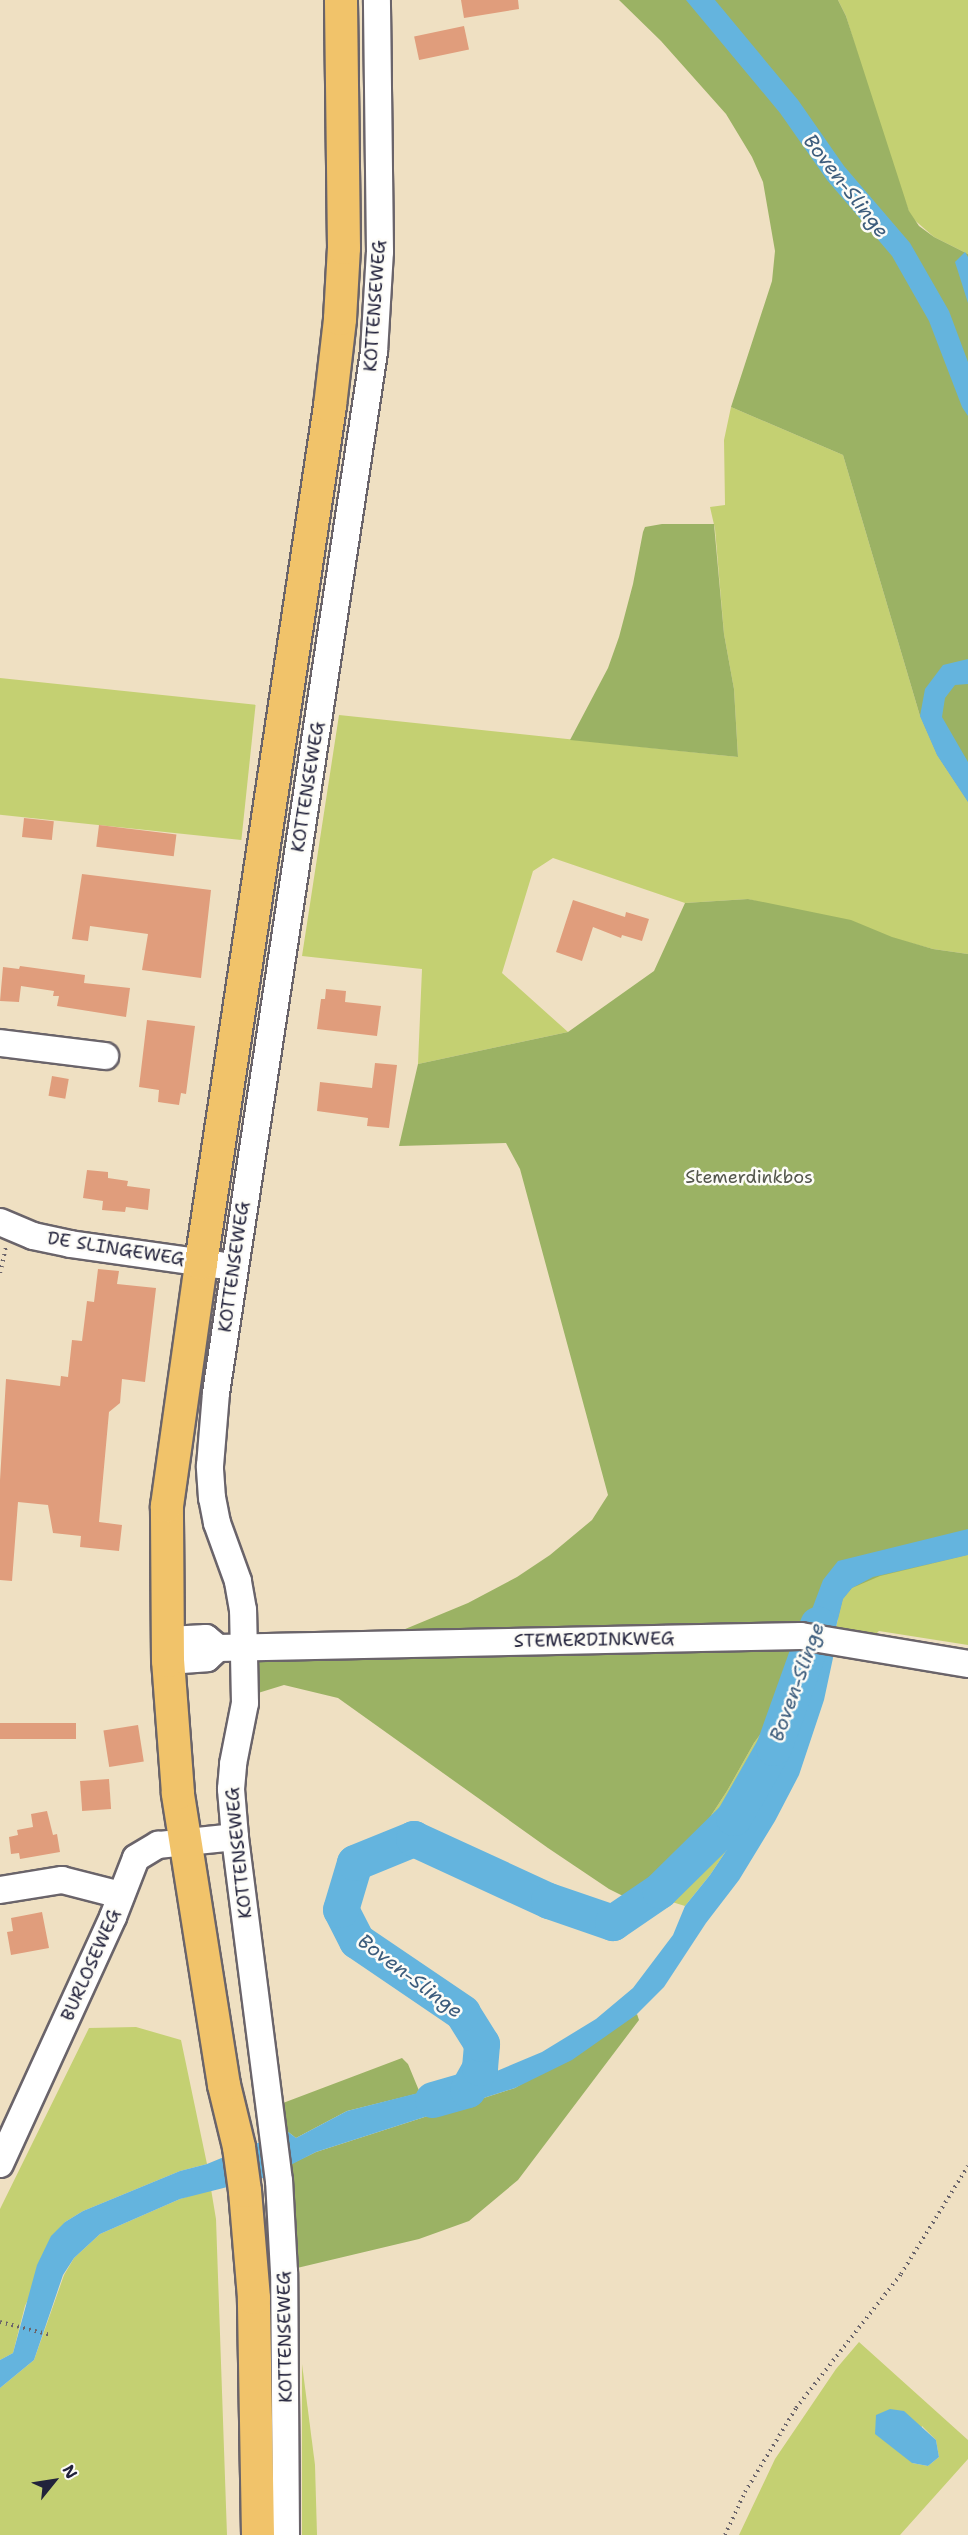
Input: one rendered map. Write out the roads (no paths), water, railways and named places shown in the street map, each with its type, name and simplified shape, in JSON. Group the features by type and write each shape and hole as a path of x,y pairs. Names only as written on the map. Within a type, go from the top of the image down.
{"main road":[{"name":"KOTTENSEWEG","path":"258,2535 254,2298 239,2148 237,2096 208,1840 177,1650 183,1407 201,1263 328,417 340,319 344,248 341,0"}],"street":[{"name":"KOTTENSEWEG","path":"286,2535 284,2272 274,2134 208,1840 232,1773 245,1703 244,1647 238,1581 218,1523 212,1498 210,1466 216,1393 234,1267 374,352 380,252 377,0"},
{"path":"258,890 291,895"},
{"path":"0,1043 105,1056"},
{"name":"DE SLINGEWEG","path":"0,1222 33,1236 70,1244 234,1267"},
{"name":"STEMERDINKWEG","path":"177,1650 207,1658 218,1648 244,1647 801,1636 968,1664"},
{"name":"BURLOSEWEG","path":"0,2164 136,1858 158,1845 208,1840"},
{"path":"0,1890 62,1880 121,1895"}],"water":[{"path":"686,0 715,0 798,100 844,166 910,243 949,311 968,362 968,416 962,407 929,321 892,256 827,180 780,113"},
{"path":"965,252 968,257 968,303 955,262"},
{"path":"968,659 968,684 955,685 945,698 942,717 968,762 968,802 937,755 920,716 925,689 943,665"},
{"path":"968,1529 968,1555 873,1577 852,1588 843,1599 831,1647 833,1658 824,1700 799,1775 775,1821 739,1880 706,1923 664,1987 636,2015 572,2060 515,2088 316,2152 267,2177 180,2199 100,2234 74,2258 63,2275 34,2360 0,2388 0,2360 13,2353 37,2265 51,2236 65,2222 83,2211 180,2171 207,2164 287,2131 296,2138 347,2111 485,2076 542,2052 596,2019 633,1988 673,1935 685,1906 710,1875 754,1809 775,1769 791,1721 811,1612 823,1580 838,1561"},
{"path":"890,2409 904,2411 936,2440 939,2457 928,2466 912,2463 875,2434 876,2415"}],"waterway":[{"name":"Boven-Slinge","path":"433,2100 468,2090 480,2068 482,2044 463,2013 357,1941 341,1910 355,1863 414,1839 549,1901 613,1923 660,1891 734,1818 774,1748 818,1625"}],"park label":[{"name":"Stemerdinkbos","path":"749,1177"}]}
